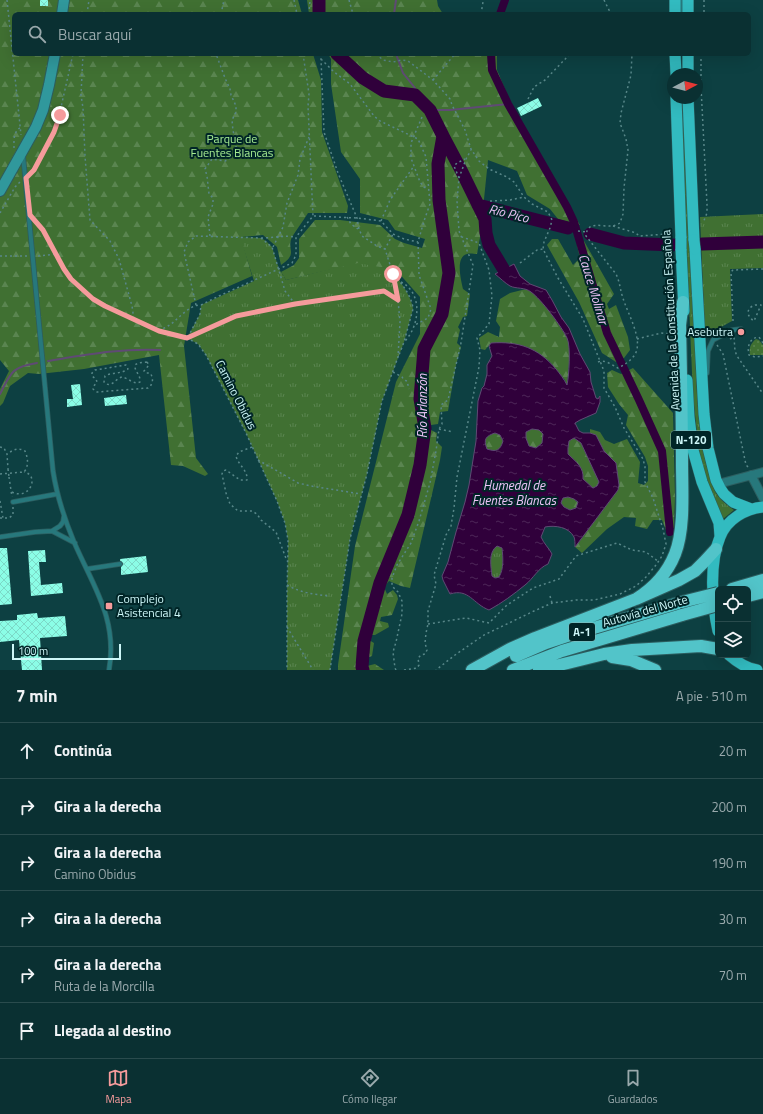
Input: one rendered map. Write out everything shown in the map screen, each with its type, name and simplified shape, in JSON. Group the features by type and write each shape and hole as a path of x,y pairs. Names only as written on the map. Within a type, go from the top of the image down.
{"highway":[{"path":"675,0 675,12"},
{"path":"688,0 688,12"},
{"path":"675,56 676,68"},
{"path":"688,56 688,68"},
{"name":"Avenida de la Constitución Española","path":"676,104 678,243 683,302 689,417 693,450 702,482 719,523 720,536"},
{"name":"N-120","path":"688,104 702,391 708,448 718,484 724,494 734,502 751,509"},
{"path":"636,599 647,592 660,580 675,554 681,531 682,472 680,325 683,302"},
{"name":"N-120","path":"717,622 712,579 716,549 720,536 729,523 738,515 751,509 763,507"},
{"path":"472,670 510,649 636,599 687,576 704,562 716,549"},
{"path":"742,586 763,580"},
{"path":"751,595 763,592"},
{"name":"Autovía del Norte","path":"486,670 517,655 570,635 715,594"},
{"name":"Autovía del Norte","path":"513,670 562,651 715,606"},
{"path":"539,670 604,654 658,648 701,646 715,648"},
{"path":"588,658 613,657 631,660 655,670"},
{"path":"731,658 734,670"},
{"path":"732,658 751,669 757,670"}],"main road":[{"path":"62,12 64,0"},
{"path":"0,191 18,149 36,127 43,110 55,56"}],"street":[{"path":"718,484 756,474 763,498"}],"lane":[{"path":"681,0 682,12"},
{"path":"18,149 26,178 53,471 57,494 64,516 102,602 111,644 108,670"},
{"path":"707,378 708,351 713,340 732,330 741,329"},
{"path":"706,435 709,417"},
{"path":"12,502 57,494"},
{"path":"0,537 52,531 60,526 64,516"},
{"path":"52,531 75,543"},
{"path":"87,569 120,564"}],"path":[{"path":"7,0 12,49"},
{"path":"87,12 89,0"},
{"path":"221,12 224,0"},
{"path":"294,0 297,12"},
{"path":"309,12 310,0"},
{"path":"348,0 351,12"},
{"path":"481,12 483,2 485,0"},
{"path":"604,0 610,12"},
{"path":"704,0 704,12"},
{"path":"13,56 20,127 18,149"},
{"path":"0,212 15,187 34,170 57,125 74,56"},
{"path":"83,56 81,95 90,220 110,241 119,259 132,306 134,320"},
{"path":"210,236 208,217 213,204 213,198 209,194 205,169 212,159 225,161 236,155 232,120 236,112 236,106 217,56"},
{"path":"159,331 196,305 201,306 219,296 292,263 296,255 296,237 313,216 308,106 309,94 303,56"},
{"path":"319,56 334,72 350,84 374,116 380,121 418,140 426,157 430,204 418,242 418,275 431,309 428,318 415,326"},
{"path":"378,56 383,60 393,62 402,60 408,61 433,80 450,99 465,130 471,149 479,161 489,169 507,177 514,182 524,197 532,204 548,212 552,220 543,249 558,278 583,319 599,362 604,371 604,388 615,406 624,428 643,459 645,467 644,482 653,498 666,544 665,550 659,562 636,586 620,594 594,600 576,600 552,604 517,618 484,635 454,655 436,670"},
{"path":"433,80 454,56"},
{"path":"528,99 534,87 545,80 568,56"},
{"path":"613,226 620,222 623,214 628,150 626,139 620,123 621,113 631,75 632,56"},
{"path":"701,56 701,87 707,204 707,213 702,227"},
{"path":"321,59 324,132 338,173 357,218 359,230 362,236 385,249"},
{"path":"422,117 411,143 411,158 420,182 429,190"},
{"path":"18,149 15,135 20,127"},
{"path":"272,247 283,226 288,203 298,175 300,159 310,135"},
{"path":"396,670 394,668 393,652 402,614 402,601 398,592 392,586 392,578 397,565 411,543 430,483 439,429 442,424 441,405 448,400 461,343 473,265 459,231 456,201 459,178 471,149"},
{"path":"459,178 454,166 466,159"},
{"path":"382,221 390,200 414,166"},
{"path":"490,201 510,200 524,197"},
{"name":"Camino Obidus","path":"30,215 43,230 71,279 93,299 159,331 187,338 198,344 206,355 252,447 277,501 285,523 288,540 286,639 287,670"},
{"path":"313,216 347,217 382,221 393,234 404,239 418,242"},
{"path":"347,217 351,224 359,230"},
{"path":"599,362 604,361 618,368 628,362 637,350 637,339 633,323 622,298 620,282 616,274 586,236 588,228 593,225 613,226 636,233 639,236 667,234 678,243"},
{"path":"578,231 586,232"},
{"path":"393,234 385,249 393,274 398,300 400,322 398,357"},
{"path":"196,305 184,252 188,242 196,236 262,238 278,236 296,237"},
{"path":"404,670 417,668 419,665 418,658 425,654 427,650 425,644 428,611 436,584 434,575 446,535 451,526 457,477 479,367 480,350 477,338 489,324 492,296 489,270 479,243 461,237"},
{"path":"262,238 272,247 285,291 295,304"},
{"path":"520,263 537,250 543,249"},
{"path":"733,321 731,272 733,270 763,269"},
{"path":"393,274 409,287 416,301 417,316 415,326 410,336 404,342"},
{"path":"330,670 350,539 367,474 382,401 404,342 413,309 400,281"},
{"path":"187,338 236,316 295,304 384,291 398,300"},
{"path":"761,305 756,316 754,321 748,315 750,309 752,306 761,305"},
{"path":"187,338 200,314 201,306"},
{"path":"637,339 661,333 680,335"},
{"path":"730,339 734,337 737,356 763,392"},
{"path":"763,343 759,337 753,338 748,348 749,356 763,356"},
{"path":"713,340 723,354 746,465 756,474"},
{"path":"147,362 149,365 144,371 146,373 150,373 152,379 151,385 148,388 97,392 94,391 93,387 97,380 92,376 92,373 95,370 126,365 128,369 126,371 108,374 105,376 104,382 107,385 110,385 118,378 122,377 138,383 140,382 140,377 135,365 138,363 147,362"},
{"path":"392,372 407,381 409,388"},
{"path":"439,429 453,432"},
{"path":"0,447 4,448 6,454 9,478"},
{"path":"252,447 239,452 236,456 237,460 246,471 247,480 240,480 226,470 223,471 222,474 226,493 232,507 238,511 252,511 258,514 261,520 276,532 288,563"},
{"path":"6,454 16,449 25,451 28,458 28,463 24,472"},
{"path":"258,460 298,483 361,494"},
{"path":"0,474 27,472 30,476 32,484 31,488 20,494 11,492"},
{"path":"0,501 3,518"},
{"path":"428,624 466,618 488,624 513,600 533,588 559,579 576,556 617,543 632,550 646,552 659,562"},
{"path":"287,586 296,591 329,596"},
{"path":"550,596 552,604"},
{"path":"287,627 313,670"}],"green space":[{"name":"Parque de Fuentes Blancas","path":"0,0 298,0 301,12 12,12 12,56 314,56 321,80 322,132 348,206 347,213 308,213 292,237 290,245 291,254 281,265 277,247 263,235 241,237 252,276 191,303 184,346 196,458 208,474 205,476 183,466 171,465 159,355 84,369 39,374 28,373 10,386 3,403 0,406 0,389 9,371 0,360"},
{"path":"307,0 437,0 438,6 442,12 309,12"},
{"path":"0,49 10,49 12,73 0,73"},
{"path":"329,56 497,56 497,70 510,101 580,225 558,219 550,209 527,195 517,171 488,160 484,215 477,254 468,254 463,256 460,264 460,275 463,289 470,294 467,316 463,317 458,327 460,330 457,343 461,347 456,365 448,411 440,412 438,424 431,425 431,430 437,433 436,441 442,447 410,588 389,581 384,587 387,594 393,590 398,599 392,615 381,617 380,621 388,623 389,627 375,635 370,635 369,640 374,643 372,656 364,659 367,666 375,664 384,670 338,670 338,665 355,546 396,382 420,334 420,297 396,270 358,263 286,280 281,272 294,265 299,258 299,239 315,220 340,220 380,225 395,239 422,248 425,239 395,230 388,220 360,213 360,179 341,152 331,84 331,59"},
{"path":"681,104 684,104 697,395 702,443 713,487 720,498 734,510 723,519 710,490 700,458 693,395"},
{"path":"763,214 763,268 730,269 732,321 705,336 700,217"},
{"path":"240,237 261,238 266,241 272,247 279,269 286,280 358,262 392,269 407,292 413,309 404,342 382,401 367,474 350,539 330,670 287,670 288,540 285,523 277,501 246,433 206,355 198,344 187,338 200,314 201,305 254,281"},
{"path":"552,239 558,239 573,265 580,258 577,245 584,241 614,294 607,304 609,309 616,305 628,337 630,350 624,358 616,362 602,353 579,302 547,245"},
{"path":"526,289 531,291 541,300 568,339 569,355 567,386 565,380 549,361 535,351 491,343 485,350 481,349 479,338 488,332 499,337 500,327 496,321 500,299 510,293"},
{"path":"756,339 763,345 763,355 750,355 750,346"},
{"path":"633,368 673,413 675,497 674,528 666,530 662,520 653,520 647,529 635,526 636,518 624,517 607,529 582,553 575,547 618,490 619,485 616,463 604,451 596,436 590,433 590,429 600,432 605,440 614,444 627,439 640,462 638,483 644,485 648,481 648,466 645,457 626,425 628,415 608,387 607,373 612,370 621,374"},
{"path":"532,429 539,430 543,434 542,443 536,448 529,446 526,438 526,432"},
{"path":"495,433 500,435 503,441 501,447 498,450 487,449 485,443 486,438"},
{"path":"574,438 581,443 599,482 597,486 593,488 583,479 581,468 568,454 569,441"},
{"path":"568,497 574,499 578,503 576,508 570,510 564,507 561,503 563,498"},
{"path":"497,546 502,547 503,563 499,577 495,578 492,577 491,556 492,552"}],"water":[{"name":"Humedal de Fuentes Blancas","path":"514,264 520,276 530,284 546,290 569,328 580,354 590,372 591,382 596,398 598,399 600,396 600,402 596,413 575,423 579,431 596,435 604,451 616,463 619,485 618,490 575,547 574,537 569,531 553,526 545,527 541,537 552,554 548,564 541,568 528,583 517,592 489,610 462,593 450,594 442,576 448,562 469,485 476,441 478,401 487,374 487,365 492,356 489,346 491,343 510,343 527,347 535,351 549,362 567,385 569,361 569,347 567,338 561,327 545,307 529,290 510,286 495,274","holes":["532,429 539,430 543,434 542,443 536,448 529,446 526,438 526,432","495,433 500,435 503,441 497,450 487,449 485,443 486,438","574,438 581,443 599,482 597,486 593,488 583,479 581,468 568,454 569,441","568,497 578,502 576,508 570,510 564,507 561,503 563,498","497,546 502,548 502,570 499,577 495,578 492,576 491,568 492,552"]}],"building":[{"path":"40,0 48,0 48,6 40,6"},
{"path":"538,98 542,106 521,116 517,108"},
{"path":"80,384 82,405 67,407 67,399 73,399 71,385"},
{"path":"126,395 127,404 105,406 104,398"},
{"path":"0,548 7,548 12,604 0,605"},
{"path":"45,550 46,562 39,562 41,585 62,583 63,593 31,596 28,551"},
{"path":"146,556 148,572 121,575 121,567 123,564 120,559"},
{"path":"37,613 38,618 65,616 67,636 40,638 42,670 22,670 19,640 0,642 0,621 17,620 17,615"}],"waterway":[{"name":"Río Arlanzón","path":"319,0 319,12"},
{"path":"394,12 396,0"},
{"name":"Cauce Molinar","path":"501,12 505,0"},
{"name":"Río Arlanzón","path":"339,56 363,78 384,91 415,95 430,110 443,136 438,164 439,200 449,273 442,314 424,349 420,399 425,428 420,465 408,515 380,583 364,641 363,670"},
{"path":"397,56 403,73 415,88 415,95"},
{"name":"Cauce Molinar","path":"491,56 492,70 508,104 567,207 574,222 607,333 662,451 670,532"},
{"path":"430,110 450,110 508,104"},
{"name":"Río Pico","path":"443,136 485,219 489,245 504,270"},
{"name":"Río Pico","path":"478,205 568,228"},
{"name":"Río Pico","path":"590,234 624,243 673,245"},
{"name":"Río Pico","path":"702,244 763,242"},
{"path":"48,361 118,351 160,350"},
{"path":"0,394 13,372 22,367 37,363"}],"place":[{"name":"Asebutra","path":"741,332"},
{"name":"Complejo Asistencial 4","path":"109,606"}],"route":[{"path":"60,115 54,132 34,170 26,178 30,215 43,230 71,279 93,299 121,314 159,331 187,338 236,316 295,304 384,291 398,300 393,274"}]}
